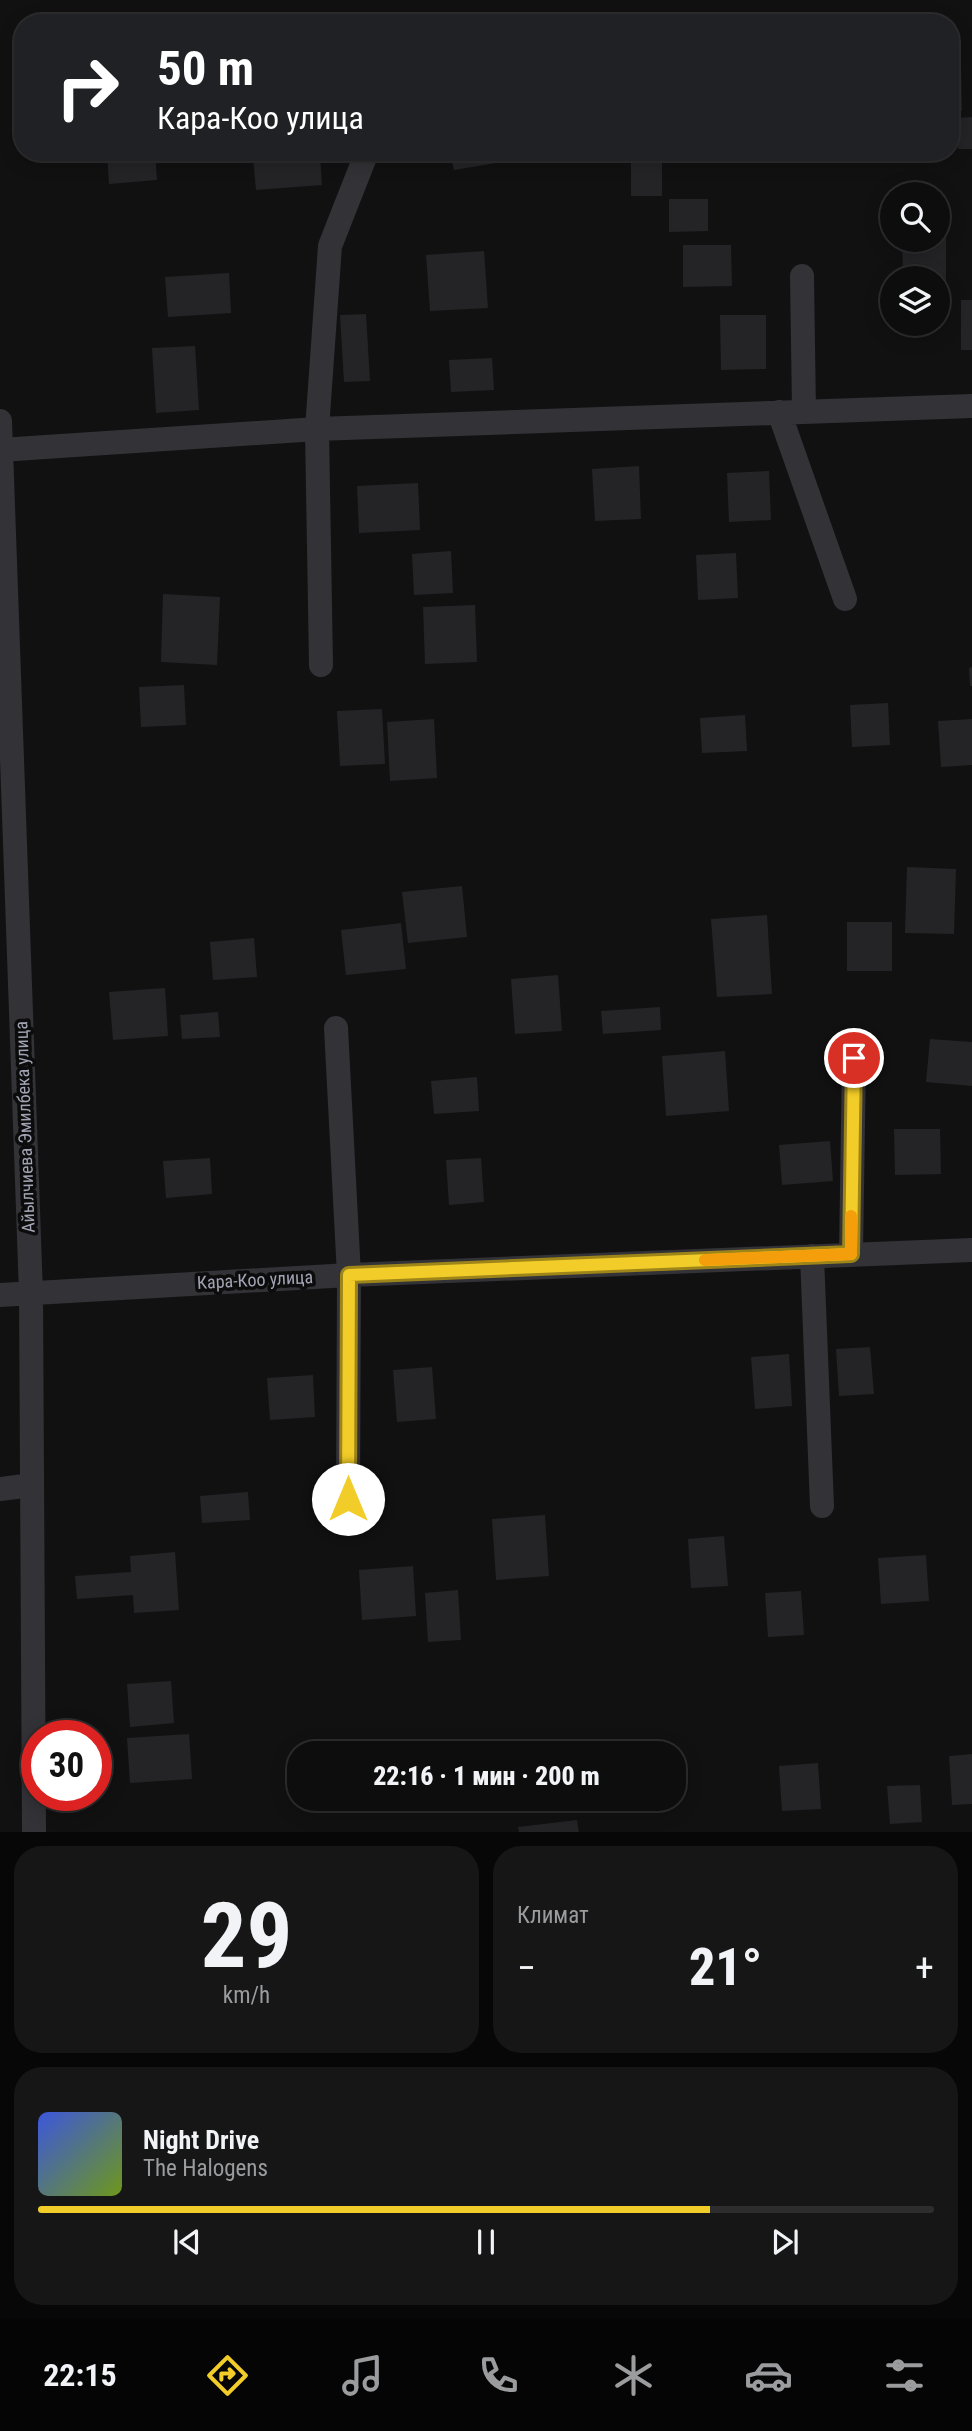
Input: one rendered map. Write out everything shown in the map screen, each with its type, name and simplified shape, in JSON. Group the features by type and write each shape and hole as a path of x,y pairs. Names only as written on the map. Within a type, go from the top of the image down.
{"street":[{"path":"321,665 317,429 330,246 363,161"},
{"path":"802,276 792,412 845,599"},
{"path":"1,450 317,429 972,406"},
{"name":"Айылчиева Эмилбека улица","path":"0,421 31,1294 34,1832"},
{"path":"336,1028 349,1275 348,1499"},
{"path":"851,1254 854,1058"},
{"name":"Кара-Коо улица","path":"0,1295 349,1275 972,1250"},
{"path":"812,1256 822,1506"},
{"path":"0,1489 32,1486"}],"building":[{"path":"959,64 961,64 962,111 959,111"},
{"path":"972,117 972,149 959,149 959,118"},
{"path":"108,161 156,161 157,180 109,184"},
{"path":"253,161 320,161 322,185 256,190"},
{"path":"452,161 496,161 496,163 454,170"},
{"path":"631,161 662,161 662,196 631,196"},
{"path":"669,199 708,199 708,231 669,232"},
{"path":"683,245 731,245 732,286 683,287"},
{"path":"484,251 488,308 430,311 426,255"},
{"path":"902,252 946,252 946,266 903,266"},
{"path":"229,273 231,313 168,317 165,277"},
{"path":"961,300 972,300 972,350 961,350"},
{"path":"366,314 370,381 344,382 340,315"},
{"path":"720,315 766,315 766,369 721,370"},
{"path":"195,346 199,410 156,413 152,348"},
{"path":"492,358 494,390 451,392 449,360"},
{"path":"639,466 641,519 595,521 592,469"},
{"path":"769,471 771,520 729,522 727,473"},
{"path":"418,483 420,530 359,533 357,486"},
{"path":"451,551 453,593 414,595 412,554"},
{"path":"736,553 738,598 698,600 696,555"},
{"path":"163,594 220,597 217,665 161,662"},
{"path":"475,605 477,662 425,664 423,607"},
{"path":"972,667 972,686 970,686 969,668"},
{"path":"184,685 186,725 141,727 139,687"},
{"path":"888,703 890,745 852,747 850,705"},
{"path":"382,709 385,764 340,766 337,711"},
{"path":"745,715 747,751 702,753 700,718"},
{"path":"434,719 437,778 390,781 387,722"},
{"path":"972,719 972,765 941,767 938,721"},
{"path":"907,867 956,869 954,934 905,933"},
{"path":"462,886 467,937 408,943 402,892"},
{"path":"767,915 772,994 717,997 711,919"},
{"path":"847,922 892,922 892,971 847,971"},
{"path":"401,923 406,969 346,975 341,930"},
{"path":"254,938 257,977 213,980 210,942"},
{"path":"558,975 562,1031 515,1034 511,979"},
{"path":"165,988 168,1036 113,1040 109,992"},
{"path":"660,1007 661,1030 603,1034 601,1011"},
{"path":"218,1012 220,1037 182,1039 180,1015"},
{"path":"930,1039 972,1042 972,1086 926,1082"},
{"path":"725,1051 729,1111 666,1116 662,1056"},
{"path":"477,1077 479,1111 434,1114 431,1081"},
{"path":"894,1129 940,1129 941,1174 895,1175"},
{"path":"830,1141 833,1181 782,1185 779,1145"},
{"path":"210,1158 212,1194 166,1198 163,1161"},
{"path":"481,1158 484,1202 449,1205 446,1160"},
{"path":"870,1347 874,1394 839,1396 836,1349"},
{"path":"789,1354 792,1406 755,1409 751,1357"},
{"path":"432,1367 436,1419 397,1422 393,1370"},
{"path":"313,1375 315,1417 270,1420 267,1378"},
{"path":"248,1492 250,1520 202,1523 200,1496"},
{"path":"545,1515 549,1576 496,1580 492,1519"},
{"path":"724,1536 728,1586 691,1588 688,1539"},
{"path":"175,1552 179,1610 134,1613 133,1595 77,1599 75,1576 131,1572 130,1556"},
{"path":"926,1555 929,1601 881,1604 878,1558"},
{"path":"413,1566 416,1616 362,1620 359,1570"},
{"path":"458,1590 461,1640 428,1642 425,1593"},
{"path":"801,1591 804,1635 768,1637 765,1593"},
{"path":"171,1681 174,1723 130,1727 127,1684"},
{"path":"189,1734 192,1779 130,1783 127,1738"},
{"path":"972,1754 972,1804 952,1805 949,1756"},
{"path":"818,1763 821,1809 782,1811 779,1766"},
{"path":"920,1785 922,1822 890,1824 887,1786"},
{"path":"577,1820 579,1832 519,1832 518,1827"}],"slow traffic":[{"path":"705,1260 851,1254 851,1216"}],"route":[{"path":"348,1499 349,1275 851,1254 854,1058"}]}
